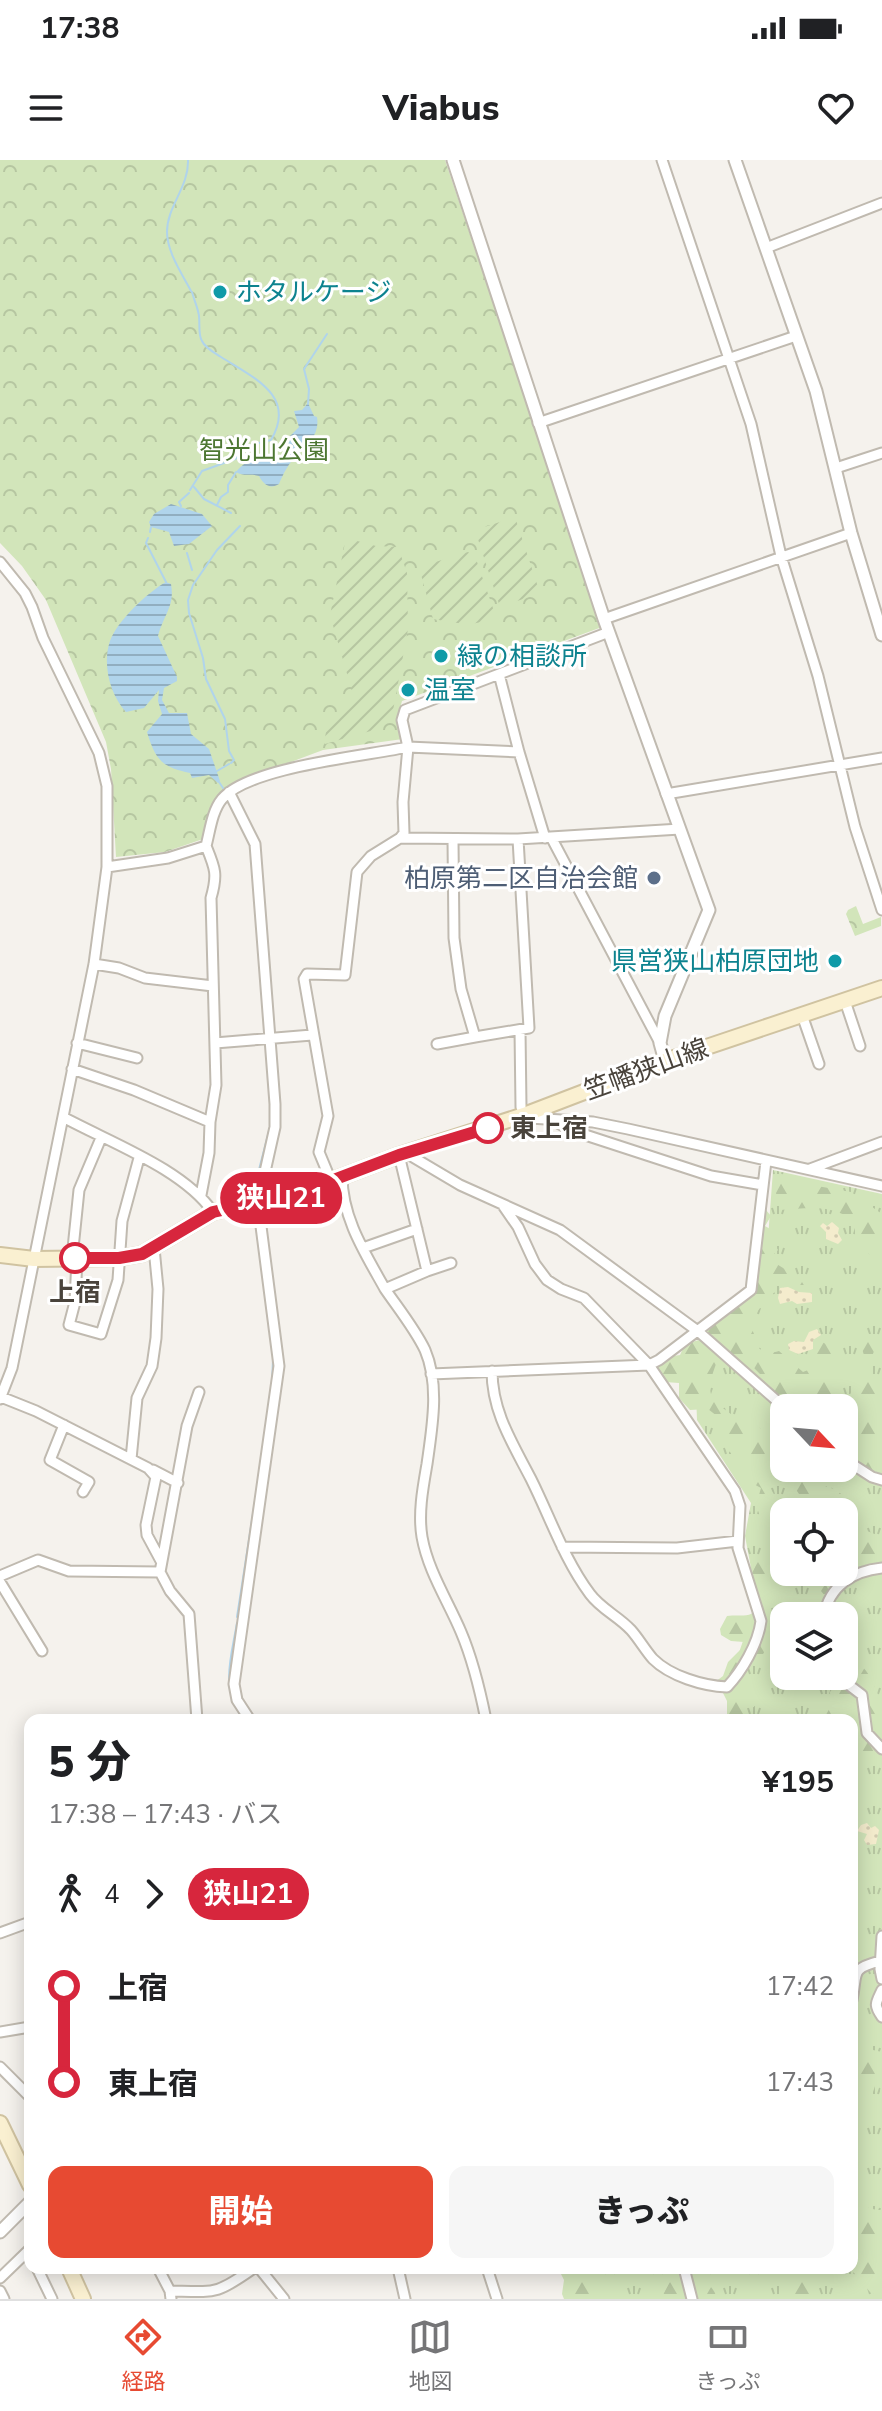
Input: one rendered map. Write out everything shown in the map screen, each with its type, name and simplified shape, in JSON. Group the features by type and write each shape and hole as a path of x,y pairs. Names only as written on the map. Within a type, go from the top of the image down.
{"main road":[{"name":"笠幡狭山線","path":"0,1255 34,1259 119,1258 142,1254 213,1212 299,1193 403,1154 524,1115 665,1061 882,988"},
{"path":"0,2123 24,2173"},
{"path":"72,2274 83,2299"}],"street":[{"path":"453,160 604,619 709,910 665,1016 660,1043"},
{"path":"735,160 816,391 851,533 882,635"},
{"path":"665,161 751,424 781,556 818,676 838,765 882,910"},
{"path":"766,248 882,203"},
{"path":"538,423 796,336"},
{"path":"836,468 882,453"},
{"path":"604,619 851,533"},
{"path":"0,562 25,593 43,638 99,753 107,786 107,867 94,964 12,1368 0,1398 64,1425 178,1483"},
{"path":"485,1714 463,1635 429,1564 421,1535 421,1506 432,1428 431,1374 425,1350 385,1289 363,1248 336,1179 319,1152 328,1116 304,979 307,974 345,975 357,872 371,856 404,833 403,802 408,747 402,720 405,710 609,632"},
{"path":"499,674 519,752 548,838 660,1043 665,1061"},
{"path":"201,1195 216,1085 211,898 216,870 206,846 217,807 227,793 270,774 408,747 519,752"},
{"path":"666,794 882,758"},
{"path":"227,793 255,844 275,1127 258,1203 279,1366 234,1684 237,1700 246,1714"},
{"path":"400,838 518,839 680,829"},
{"path":"437,1044 529,1028 518,839"},
{"path":"453,840 454,938 461,989 475,1037"},
{"path":"107,867 168,858 206,846"},
{"path":"94,964 119,968 145,978 213,986"},
{"path":"845,1001 860,1046"},
{"path":"802,1015 819,1064"},
{"path":"520,1030 521,1107 524,1115 537,1120 593,1122 882,1186"},
{"path":"215,1043 312,1035"},
{"path":"77,1043 137,1058"},
{"path":"72,1069 134,1090 210,1122"},
{"path":"63,1117 173,1174 201,1195 213,1212"},
{"path":"553,1120 573,1131 711,1176 763,1185"},
{"path":"101,1138 79,1190 75,1302 69,1325 101,1334 118,1280 122,1221 139,1158"},
{"path":"809,1169 882,1142"},
{"path":"403,1154 460,1185 560,1230 699,1332 770,1395"},
{"path":"403,1154 427,1271"},
{"path":"431,1374 649,1365 699,1332 751,1290 766,1161"},
{"path":"492,1371 493,1395 501,1420 562,1547 589,1593 603,1609 629,1629 657,1662 680,1676 727,1687 743,1665 759,1633 761,1621 741,1563 738,1541 740,1506 735,1491 649,1365 584,1298 547,1280 502,1204"},
{"path":"363,1248 417,1229"},
{"path":"131,1459 137,1398 152,1366 157,1325 158,1289 154,1248"},
{"path":"385,1289 451,1263"},
{"path":"197,1714 189,1614 170,1591 160,1572 187,1426 199,1392"},
{"path":"64,1425 50,1460 89,1482 83,1492"},
{"path":"148,1468 156,1477 146,1525 147,1535 161,1561"},
{"path":"858,1468 882,1480"},
{"path":"562,1547 677,1548 738,1541"},
{"path":"0,1576 38,1560 69,1571 160,1572"},
{"path":"829,1602 832,1593 843,1582 864,1570 882,1568"},
{"path":"0,1582 42,1651"},
{"path":"855,1690 862,1695 867,1733 882,1749"},
{"path":"0,1933 24,1924"},
{"path":"882,1936 882,1979"},
{"path":"858,1970 880,1961"},
{"path":"882,1990 875,2001 875,2007 882,2017"},
{"path":"0,2032 24,2028"},
{"path":"0,2067 24,2088"},
{"path":"0,2232 24,2208"},
{"path":"0,2278 24,2256"},
{"path":"40,2274 52,2299"},
{"path":"161,2274 170,2295 223,2290 247,2274"},
{"path":"261,2274 284,2299"},
{"path":"399,2274 405,2299"},
{"path":"489,2274 497,2299"},
{"path":"686,2274 692,2299"},
{"path":"0,2291 4,2299"}],"green space":[{"name":"智光山公園","path":"0,160 445,160 602,627 402,701 397,719 401,721 403,739 323,750 243,780 219,793 206,838 165,852 116,857 111,769 106,742 46,600 22,566 0,543"},
{"path":"515,517 540,593 500,607 475,530"},
{"path":"346,538 376,546 398,547 407,573 408,629 392,716 381,728 325,744 330,722 352,691 330,615"},
{"path":"468,552 475,556 495,614 473,623 433,619 419,567"},
{"path":"856,906 863,924 881,917 881,926 855,936 846,914"},
{"path":"773,1170 882,1194 882,2299 574,2299 570,2274 858,2274 858,1714 735,1714 732,1673 757,1600 745,1536 751,1503 697,1420 696,1393 715,1327 764,1293"},
{"path":"783,1180 851,1192 882,1214 882,1276 871,1256 855,1239 855,1221 828,1210 780,1210 776,1193"},
{"path":"766,1210 771,1216 765,1226 772,1230 772,1240 778,1250 774,1254 775,1263 796,1276 803,1276 805,1285 785,1280 774,1286 775,1292 751,1321 756,1344 764,1352 779,1351 803,1372 808,1370 807,1356 815,1349 816,1342 830,1346 831,1353 839,1355 835,1375 842,1394 770,1394 770,1397 761,1391 765,1379 745,1360 734,1357 718,1359 710,1385 714,1400 746,1427 756,1425 770,1438 769,1486 775,1498 770,1498 770,1516 767,1518 760,1516 757,1508 761,1501 761,1488 750,1482 744,1464 725,1448 731,1427 708,1409 690,1410 679,1398 679,1383 665,1382 657,1371 659,1363 667,1357 680,1355 685,1344 699,1340 704,1332 753,1292 757,1284 763,1211"},
{"path":"867,1333 876,1337 878,1342 872,1356 873,1376 882,1381 882,1474 858,1465 858,1394 850,1394 853,1387 864,1385 867,1364 859,1340"},
{"path":"794,1482 822,1482 845,1498 801,1498 793,1485"},
{"path":"858,1527 877,1535 876,1556 858,1584"},
{"path":"762,1561 768,1568 767,1577 772,1593 769,1606 770,1643 763,1654 750,1659 742,1685 746,1695 755,1703 754,1707 746,1708 743,1714 727,1714 727,1701 723,1693 707,1688 723,1676 728,1662 743,1647 744,1642 731,1641 721,1635 720,1629 727,1616 751,1614 761,1603 750,1578 757,1562"},
{"path":"824,1586 857,1586 825,1596 821,1591"},
{"path":"858,1661 877,1692 882,1751 858,1750 858,1714 826,1714 831,1706 830,1692 858,1690"},
{"path":"858,2044 868,2044 873,2050 882,2052 882,2093 881,2083 877,2080 873,2092 864,2100 858,2094"},
{"path":"858,2203 882,2210 882,2299 870,2292 855,2274 858,2274"},
{"path":"561,2274 579,2274 581,2278 597,2286 592,2299 564,2299"},
{"path":"668,2274 702,2274 717,2299 665,2299 663,2295 670,2281"},
{"path":"813,2274 818,2299 782,2299 779,2291 786,2284 785,2276"}],"sand":[{"path":"832,1222 839,1228 842,1240 838,1244 826,1239 826,1232 820,1226"},
{"path":"780,1288 812,1293 812,1302 780,1304"},
{"path":"817,1329 821,1335 813,1340 813,1349 798,1354 789,1350 788,1344 804,1342 809,1332"},
{"path":"867,1823 879,1830 876,1844 867,1845 864,1840 867,1834 858,1831 861,1825"}],"water":[{"path":"308,403 317,417 315,434 291,462 279,484 270,486 259,476 236,472 257,457 281,459 290,454 285,449 285,441 299,427 294,411 302,410"},
{"path":"171,504 202,514 212,526 189,544 174,546 169,532 151,527 149,522 154,514"},
{"path":"166,582 171,584 172,598 158,636 177,681 164,688 162,700 169,713 187,713 191,734 209,749 220,781 218,783 209,775 192,778 190,773 173,768 157,757 147,732 162,714 159,690 144,708 126,712 109,679 107,659 114,633 134,608"}],"waterway":[{"path":"188,160 185,179 170,214 167,232 172,255 191,291"},
{"path":"190,490 202,471 235,459 251,445 271,440 278,425 279,411 275,400 258,381 203,344 192,292"},
{"path":"308,404 309,389 304,369 327,334"},
{"path":"217,505 228,492 228,485 236,472"},
{"path":"194,487 204,499 231,513"},
{"path":"181,506 179,502 189,493"},
{"path":"231,763 234,760 229,751 225,719 206,679 188,600 193,585 217,550 240,526"},
{"path":"150,532 151,527"},
{"path":"148,538 146,543 166,582"},
{"path":"187,553 192,570"},
{"path":"217,771 229,764"},
{"path":"219,782 225,791"},
{"path":"257,931 265,1034"},
{"path":"266,1046 271,1113"},
{"path":"253,1193 269,1131"},
{"path":"254,1211 258,1241"},
{"path":"272,1384 273,1359"},
{"path":"237,1617 264,1443"},
{"path":"237,1623 229,1673 232,1695 240,1714"},
{"path":"498,2288 502,2299"}],"bus line":[{"name":"狭山21","path":"75,1258 119,1258 142,1254 213,1212 299,1193 399,1155 488,1128"}],"place":[{"name":"ホタルケージ","path":"220,292"},
{"name":"緑の相談所","path":"441,656"},
{"name":"温室","path":"408,690"},
{"name":"柏原第二区自治会館","path":"654,878"},
{"name":"県営狭山柏原団地","path":"835,961"},
{"name":"東上宿","path":"488,1128"},
{"name":"上宿","path":"75,1258"}]}
